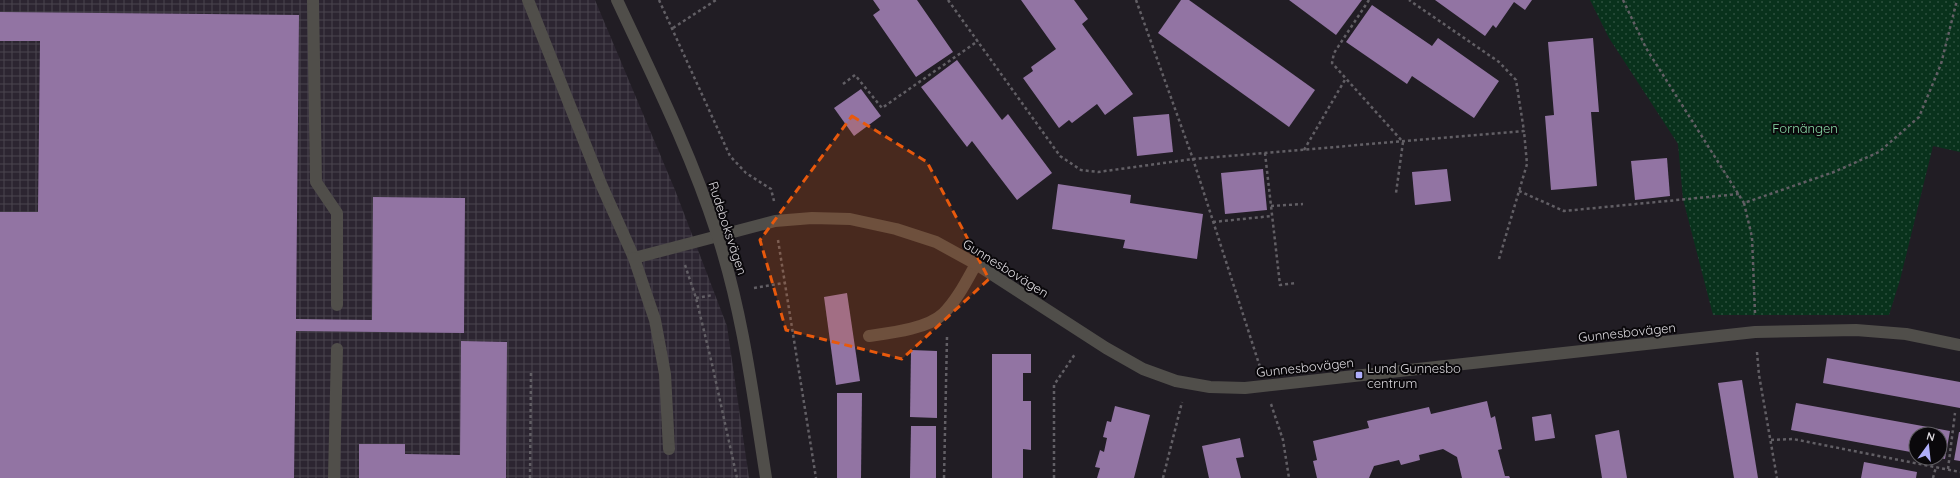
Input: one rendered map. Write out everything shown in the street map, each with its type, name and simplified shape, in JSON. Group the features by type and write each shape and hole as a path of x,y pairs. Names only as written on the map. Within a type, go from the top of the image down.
{"street":[{"path":"314,0 316,182 337,213 337,305"},
{"path":"528,0 601,184 634,258 655,320 666,374 670,449"},
{"name":"Rudeboksvägen","path":"617,0 674,122 700,183 718,236 733,290 745,343 766,478"},
{"name":"Gunnesbovägen","path":"634,258 775,221 812,218 850,219 896,229 936,242 976,264 1106,348 1143,370 1176,381 1210,387 1245,388 1755,332 1856,330 1906,334 1960,345"},
{"path":"869,336 923,325 942,315 955,300 976,264"},
{"path":"334,478 337,349"}],"path":[{"path":"672,28 716,0"},
{"path":"948,0 1060,156 1081,170 1098,172 1193,159 1524,131"},
{"path":"1136,0 1193,159 1261,371 1264,386 1283,440 1288,478"},
{"path":"1369,0 1334,53 1332,63 1403,142 1396,193"},
{"path":"1409,0 1499,62 1516,80 1524,131 1527,164 1499,259"},
{"path":"1623,0 1646,48 1744,203 1752,237 1755,275 1755,332 1759,374 1777,478"},
{"path":"1744,203 1834,172 1879,152 1919,117 1941,64 1956,0"},
{"path":"843,84 855,75 882,108 978,40"},
{"path":"1304,150 1346,78"},
{"path":"1265,153 1280,285 1296,283"},
{"path":"1519,191 1564,211 1739,194"},
{"path":"1271,206 1303,204"},
{"path":"1213,222 1272,216"},
{"path":"679,246 696,298 737,478"},
{"path":"944,478 945,351 948,329 955,300"},
{"path":"1054,478 1054,385 1075,354"},
{"path":"530,478 531,370"},
{"path":"1163,478 1182,400"},
{"path":"1948,469 1955,413"},
{"path":"1771,440 1793,439 1960,472"},
{"path":"1933,478 1936,467"}],"highlighted area":[{"path":"852,116 927,162 989,279 902,359 786,330 760,240"}],"shaded area":[{"path":"0,0 595,0 675,190 727,326 749,478 0,478"}],"green space":[{"name":"Fornängen","path":"1590,0 1960,0 1960,152 1933,146 1900,280 1889,315 1713,315 1683,199 1678,144 1609,38"}],"building":[{"path":"873,0 917,0 953,52 916,77 873,15 880,10"},
{"path":"1021,0 1074,0 1088,19 1082,24 1133,94 1105,115 1097,104 1072,123 1069,120 1059,128 1023,78 1033,71 1031,67 1056,49"},
{"path":"1181,0 1189,0 1315,90 1289,127 1158,33"},
{"path":"1289,0 1362,0 1336,35"},
{"path":"1435,0 1532,0 1525,10 1514,2 1496,28 1493,25 1485,36"},
{"path":"1372,5 1432,46 1438,38 1499,81 1474,118 1412,76 1407,84 1346,42"},
{"path":"0,12 299,15 296,319 372,320 373,197 465,198 464,333 296,331 294,478 0,478 0,212 38,212 40,41 0,41"},
{"path":"1593,38 1599,112 1591,112 1597,186 1551,190 1545,116 1554,115 1548,42"},
{"path":"957,60 1002,120 1008,114 1052,173 1017,200 972,141 967,147 921,87"},
{"path":"861,89 881,116 854,136 834,108"},
{"path":"1169,114 1173,152 1137,156 1133,117"},
{"path":"1667,158 1670,196 1635,200 1631,161"},
{"path":"1263,169 1267,210 1225,214 1221,173"},
{"path":"1447,169 1451,201 1415,205 1412,172"},
{"path":"1058,184 1131,195 1130,203 1203,214 1197,259 1123,248 1125,240 1052,229"},
{"path":"847,293 860,381 836,385 824,297"},
{"path":"461,341 507,342 506,478 359,478 359,444 405,444 405,454 460,455"},
{"path":"911,350 937,351 937,418 910,417"},
{"path":"992,354 1031,354 1031,373 1023,373 1023,401 1031,401 1031,450 1023,449 1023,478 992,478"},
{"path":"1827,358 1960,382 1960,408 1823,383"},
{"path":"1742,380 1758,478 1734,478 1718,383"},
{"path":"837,393 862,393 861,478 837,478"},
{"path":"1487,401 1491,418 1495,416 1502,449 1498,450 1505,476 1509,476 1510,478 1462,478 1457,457 1443,449 1419,455 1420,460 1401,465 1399,460 1374,466 1369,478 1317,478 1313,461 1317,460 1313,441 1369,428 1367,421 1429,407 1431,414"},
{"path":"1796,403 1922,426 1908,426 1908,452 1791,430"},
{"path":"1115,406 1150,415 1134,478 1097,478 1100,468 1095,467 1100,450 1104,452 1107,438 1103,437 1107,421 1111,422"},
{"path":"1551,414 1555,438 1535,441 1532,417"},
{"path":"911,426 936,426 936,478 910,478"},
{"path":"1619,430 1627,478 1602,478 1595,435"},
{"path":"1948,431 1950,431 1948,442"},
{"path":"1960,432 1960,461 1954,460"},
{"path":"1240,438 1244,457 1236,458 1241,478 1209,478 1202,446"},
{"path":"1864,462 1917,472 1916,478 1861,478"}],"place":[{"name":"Lund Gunnesbo centrum","path":"1359,375"}]}
